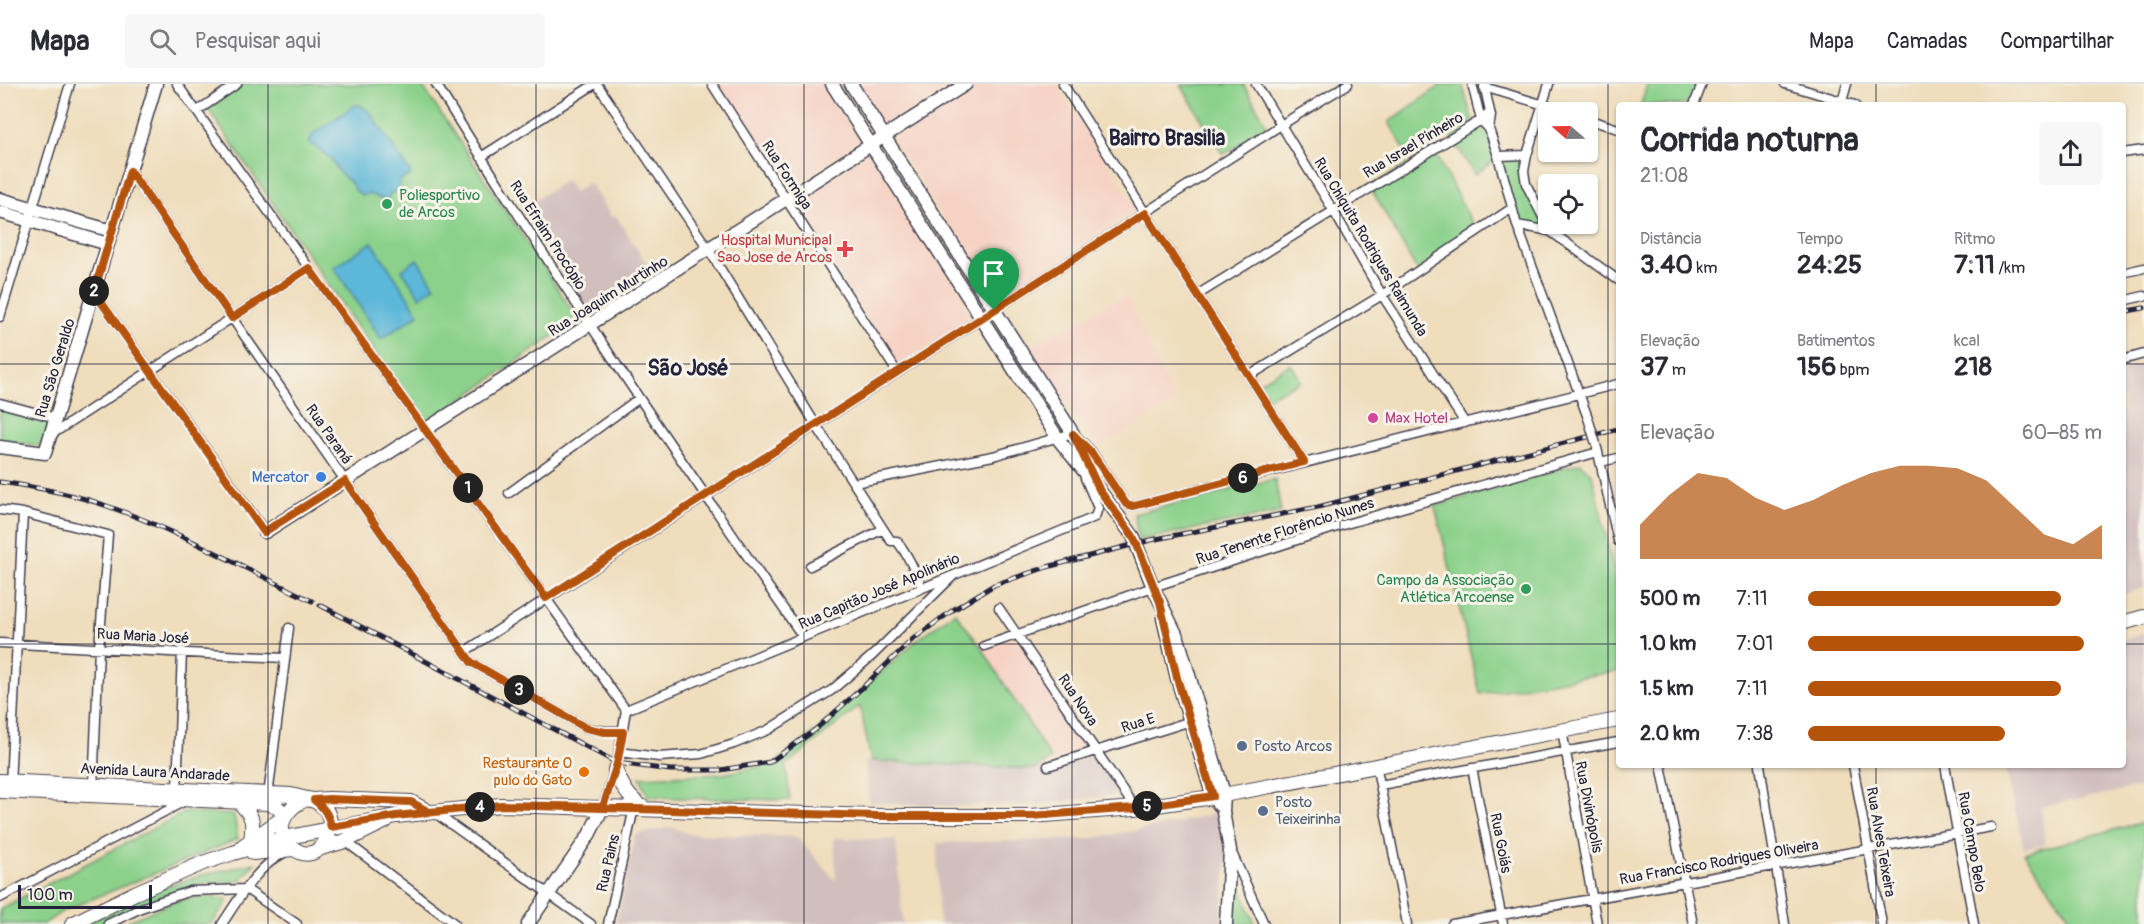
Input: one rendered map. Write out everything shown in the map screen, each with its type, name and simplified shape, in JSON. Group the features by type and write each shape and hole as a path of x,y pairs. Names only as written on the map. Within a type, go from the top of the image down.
{"main road":[{"path":"2126,622 2144,617"},
{"path":"72,924 144,889 203,863 233,853 288,843 331,827 396,816 501,805 876,816 1031,816 1135,808 1219,795 1616,720"},
{"path":"615,771 624,791 640,809"},
{"name":"Avenida Laura Andarade","path":"5,786 181,796 268,798 291,795 311,800 411,802 431,812"},
{"path":"181,796 239,802 268,798 284,816"},
{"path":"233,853 298,803 311,800 323,807 329,817 331,827 328,840 319,849"},
{"path":"239,802 250,813 253,826 250,840"},
{"path":"284,816 281,828 288,843 302,852 311,852 345,841 396,816"}],"street":[{"path":"0,317 70,84"},
{"name":"Rua São Geraldo","path":"0,447 45,453 156,84"},
{"path":"177,84 626,710 615,771 603,807 589,835 528,924"},
{"path":"197,111 237,84"},
{"name":"Rua Efraim Procópio","path":"436,84 638,399 803,638"},
{"path":"481,157 596,84 709,250 891,542 897,541 900,545 912,564 922,587"},
{"name":"Rua Formiga","path":"712,84 897,372"},
{"path":"832,84 1057,437 1133,536 1153,587 1178,638 1196,719 1219,795 1230,850 1226,924"},
{"path":"851,84 1073,434 1100,491"},
{"name":"Rua Joaquim Murtinho","path":"264,532 966,84"},
{"path":"1063,84 1304,462"},
{"name":"Rua Chiquita Rodrigues Raimunda","path":"1256,84 1382,295 1465,423"},
{"path":"464,652 1348,84"},
{"path":"1473,84 1481,120 1489,129 1517,225 1588,418 1616,532"},
{"path":"1543,102 1549,84"},
{"path":"1695,102 1702,84"},
{"path":"1785,84 1838,102"},
{"path":"1841,102 1847,84"},
{"path":"1489,129 1491,116 1484,85 1538,103"},
{"name":"Rua Israel Pinheiro","path":"1197,295 1481,120 1489,112"},
{"path":"1538,118 1524,171 1526,184 1538,208"},
{"path":"1598,123 1616,128"},
{"path":"2126,152 2144,150"},
{"path":"1498,156 1527,155"},
{"name":"Rua Paraná","path":"130,171 471,662 586,728 605,732 623,732"},
{"path":"0,200 108,244"},
{"path":"1249,376 1382,295 1512,208"},
{"path":"0,212 31,214 112,231"},
{"path":"1517,225 1538,229"},
{"path":"1554,234 1616,279"},
{"path":"51,435 309,268"},
{"path":"2126,272 2144,268"},
{"path":"94,292 264,532"},
{"path":"2126,300 2144,296"},
{"path":"2126,359 2144,354"},
{"path":"1073,434 1091,452 1126,504 1134,506 1616,384"},
{"path":"509,493 638,399"},
{"path":"0,403 56,418"},
{"path":"854,483 993,456 1073,434"},
{"name":"Rua Tenente Florêncio Nunes","path":"984,646 1153,587 1346,524 1598,453 1616,458"},
{"name":"Rua Capitão José Apolinário","path":"626,710 1095,517 1098,508 1081,469"},
{"path":"0,510 23,513 108,535 99,648 93,791"},
{"path":"5,786 17,643 23,513"},
{"path":"810,566 883,529"},
{"path":"619,752 659,757 701,754 768,730 832,690 873,655 957,573"},
{"path":"909,593 918,602 911,617"},
{"name":"Rua Nova","path":"999,608 1135,808"},
{"path":"268,798 289,628"},
{"name":"Rua Maria José","path":"0,643 284,658"},
{"path":"0,898 181,796 182,651"},
{"name":"Rua E","path":"1048,766 1196,719"},
{"name":"Rua Divinópolis","path":"1562,730 1598,924"},
{"path":"1380,785 1616,742"},
{"path":"1376,764 1407,924"},
{"name":"Rua Goiás","path":"1472,768 1502,920"},
{"path":"1662,768 1693,924"},
{"path":"1760,768 1785,924"},
{"name":"Rua Alves Teixeira","path":"1854,768 1882,924"},
{"name":"Rua Campo Belo","path":"1945,768 1974,924"},
{"name":"Rua Pains","path":"608,924 640,809"},
{"path":"431,812 591,924"},
{"name":"Rua Francisco Rodrigues Oliveira","path":"1452,924 1502,920 1593,899 1991,827"},
{"path":"345,841 455,924"},
{"path":"222,924 246,889 288,843"},
{"path":"1230,850 1264,924"},
{"path":"108,924 190,891 246,889 297,924"}],"shaded area":[{"path":"717,84 825,84 862,141 785,189"},
{"path":"855,84 954,84 883,129"},
{"path":"975,84 1056,84 1137,208 997,300 892,139"},
{"path":"868,152 976,316 898,365 792,202"},
{"path":"566,180 574,192 589,182 612,218 616,216 653,274 588,316 520,209"},
{"path":"1126,294 1175,402 1098,448 1027,348"},
{"path":"2144,363 2144,587 2126,594 2126,367"},
{"path":"2144,634 2144,786 2041,807 2045,845 2024,848 2006,768 2126,768 2126,639"},
{"path":"1016,636 1090,749 1050,761 1051,759 983,650"},
{"path":"1094,754 1122,794 1035,805 946,806 869,802 865,762 1035,769 1045,763 1050,771"},
{"path":"1220,812 1227,856 1221,924 939,924 937,843 1088,839 1173,824"},
{"path":"670,827 689,834 797,837 836,881 834,838 896,840 903,924 616,924 635,835"}],"green space":[{"name":"Poliesportivo de Arcos","path":"244,84 421,84 578,319 425,425 208,109"},
{"path":"1243,84 1268,127 1223,155 1181,85"},
{"path":"1439,84 1462,84 1473,121 1409,158 1389,122 1440,86"},
{"path":"1647,84 1698,84 1691,102 1642,102"},
{"path":"1481,120 1498,156 1527,155 1524,173 1538,204 1538,229 1517,225 1498,157 1475,175 1452,138"},
{"path":"1433,149 1477,232 1418,272 1370,187"},
{"path":"1291,364 1301,381 1267,398 1258,383"},
{"path":"0,405 51,419 41,446 0,440"},
{"path":"1580,463 1592,474 1616,581 1616,671 1480,694 1435,506"},
{"path":"1275,479 1281,512 1139,540 1134,514"},
{"path":"955,612 983,650 1051,759 1035,769 871,761 860,706 786,765 790,800 648,796 640,777 722,774 773,764 816,731 917,640"},
{"path":"185,812 234,815 238,839 63,911 44,924 0,924 0,909"},
{"path":"2144,822 2144,924 2075,924 2024,853"},
{"path":"255,863 240,881 204,883 164,895 99,924 83,924 162,888 203,875"},
{"path":"1233,870 1255,924 1231,924"},
{"path":"197,897 228,900 212,924 121,924 176,901"}],"water":[{"path":"359,105 370,112 410,172 410,175 400,180 399,189 390,194 386,201 370,194 361,195 339,172 331,159 309,143 313,134 354,106"},
{"path":"372,242 419,314 381,339 334,267"},
{"path":"417,259 435,286 420,297 402,270"}],"railway":[{"path":"2126,311 2144,308"},
{"path":"320,605 617,763 670,770 721,770 770,762 815,730 913,639 953,610 994,585 1047,567 1151,540 1318,507 1616,430"},
{"path":"0,482 68,494 133,516 185,538 312,601"}],"place":[{"name":"Poliesportivo de Arcos","path":"387,204"},
{"name":"Hospital Municipal Sao Jose de Arcos","path":"845,249"},
{"name":"Max Hotel","path":"1373,418"},
{"name":"Mercator","path":"321,477"},
{"name":"Campo da Associação Atlética Arcoense","path":"1526,589"},
{"name":"Posto Arcos","path":"1242,746"},
{"name":"Restaurante O pulo do Gato","path":"584,772"},
{"name":"Posto Teixeirinha","path":"1263,811"}],"district":[{"name":"Bairro Brasilia","path":"1167,138"},
{"name":"São José","path":"688,368"}],"route":[{"path":"994,310 546,598 309,268 232,318 130,171 94,292 264,532 345,481 471,662 586,728 605,732 623,732 617,764 603,807 501,805 429,812 411,802 314,800 323,807 329,817 331,827 396,816 501,805 876,816 1031,816 1135,808 1213,796 1177,678 1160,602 1133,536 1100,491 1073,434 1091,452 1126,504 1134,506 1304,462 1145,213 994,310"}]}
